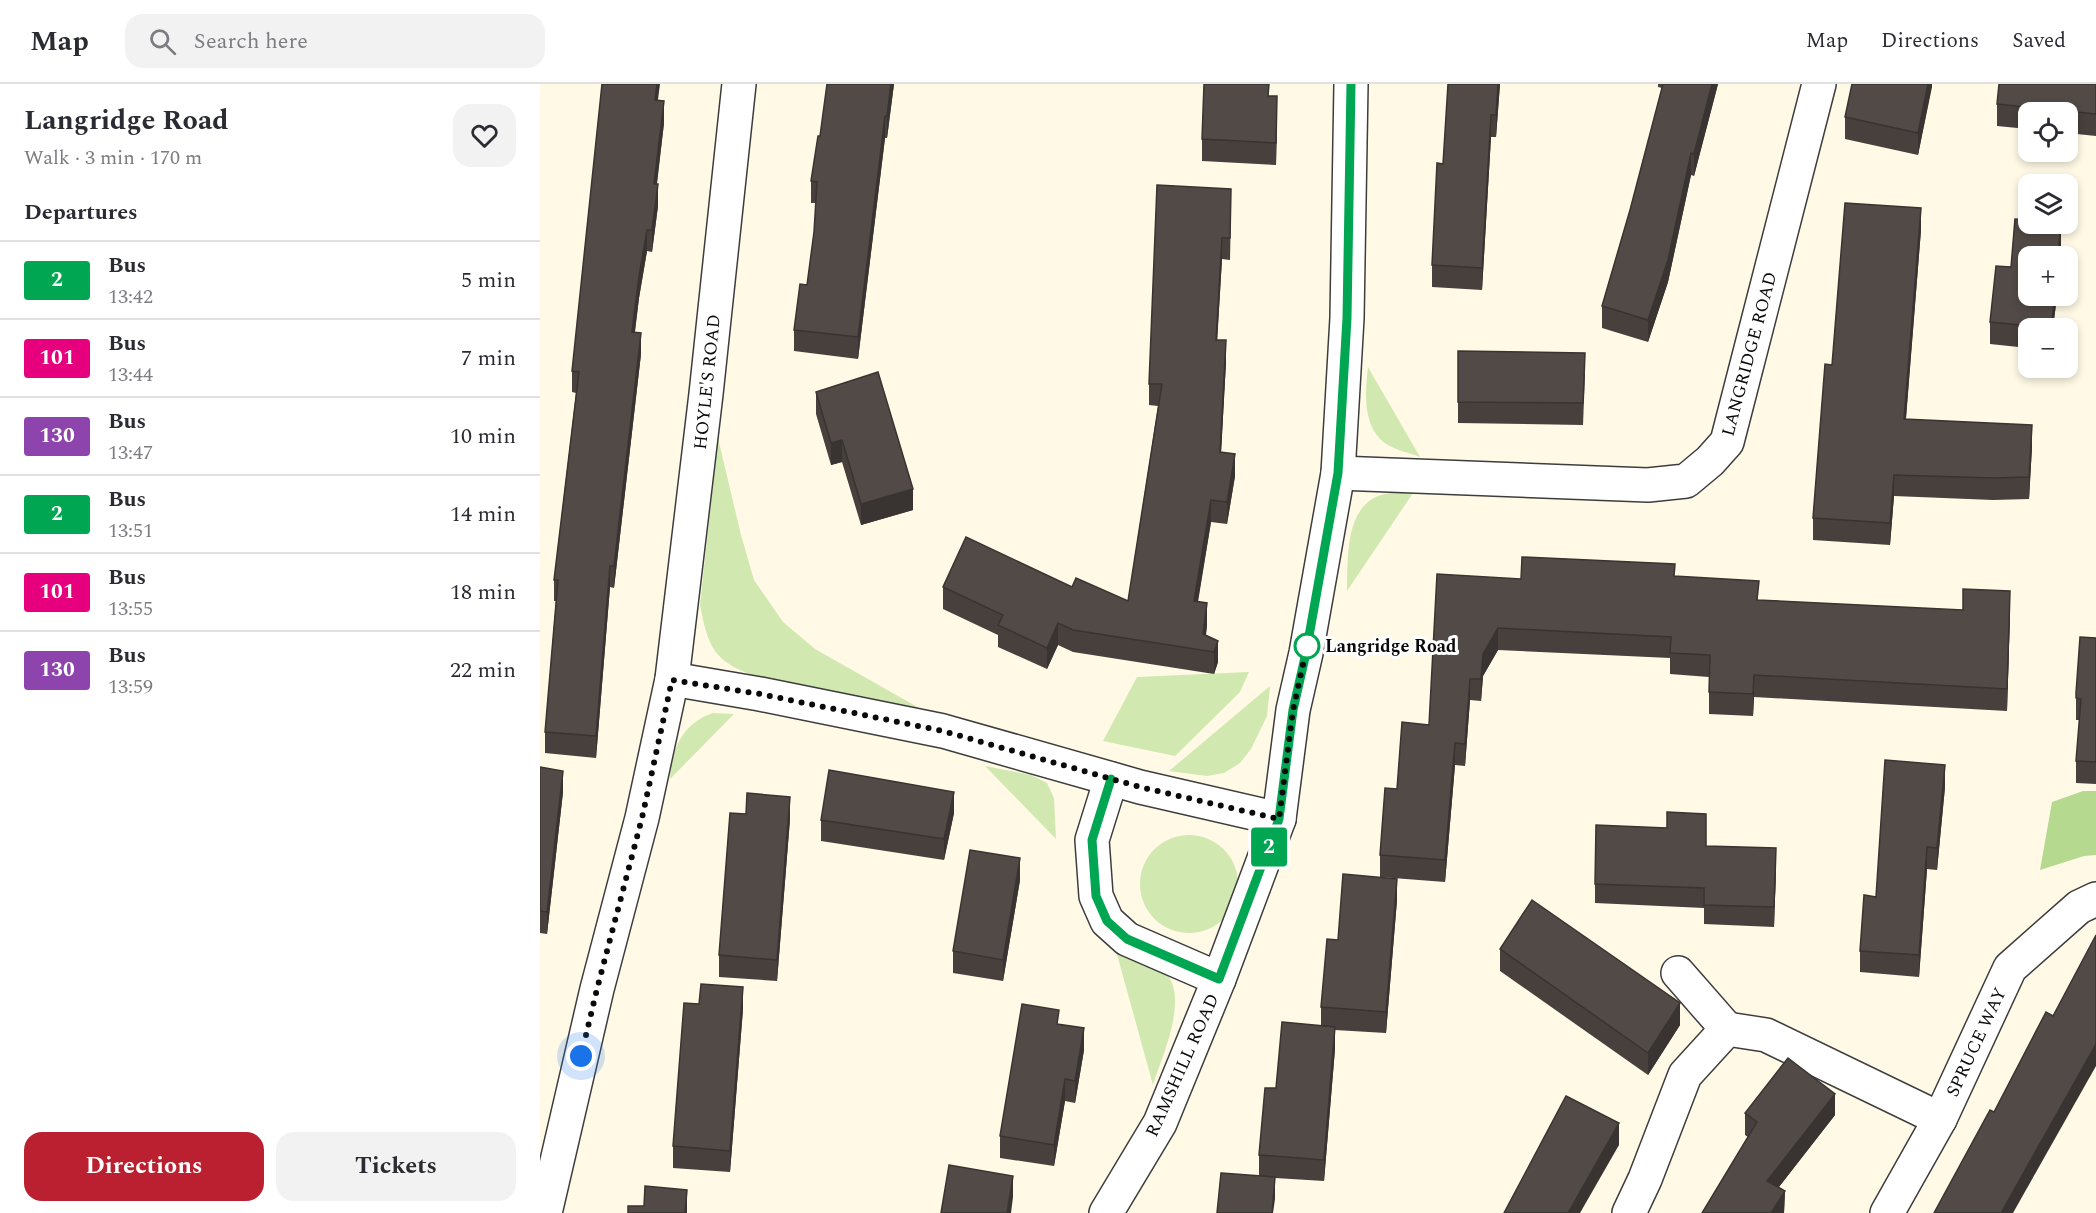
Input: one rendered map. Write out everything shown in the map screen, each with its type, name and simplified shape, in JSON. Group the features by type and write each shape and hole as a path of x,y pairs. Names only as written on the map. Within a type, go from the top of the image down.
{"street":[{"name":"HOYLE'S ROAD","path":"545,1213 597,989 642,818 672,680 739,84"},
{"name":"RAMSHILL ROAD","path":"1106,1213 1160,1124 1219,979 1279,819 1293,710 1306,653 1338,473 1347,318 1351,84"},
{"name":"LANGRIDGE ROAD","path":"1338,473 1648,485 1686,481 1710,461 1727,442 1819,84"},
{"path":"672,680 760,694 943,731 1111,779 1279,819"},
{"name":"RAMSHILL ROAD","path":"1111,779 1092,840 1096,896 1107,921 1127,939 1219,979"},
{"name":"SPRUCE WAY","path":"1887,1213 1940,1119 2010,968 2079,907 2096,899"},
{"path":"1678,973 1727,1029 1766,1035 1940,1119"},
{"path":"1629,1213 1645,1179 1685,1075 1727,1029"}],"green space":[{"path":"1368,367 1420,457 1388,445 1373,430 1366,399"},
{"path":"718,438 754,580 783,622 815,649 921,709 752,675 728,663 714,649 709,641 700,605"},
{"path":"1413,493 1347,591 1351,534 1361,509 1371,500 1384,494"},
{"path":"1249,672 1240,692 1175,756 1103,741 1137,677"},
{"path":"1270,686 1267,716 1251,749 1240,763 1224,773 1207,776 1169,771"},
{"path":"713,713 734,714 670,779 673,757 686,730 703,717"},
{"path":"985,766 1031,775 1047,783 1054,798 1056,839"},
{"path":"2083,791 2096,791 2096,855 2084,856 2040,870 2052,802"},
{"path":"1189,835 1208,839 1223,850 1234,865 1238,884 1234,903 1223,918 1208,929 1189,933 1170,929 1155,918 1144,903 1140,884 1144,865 1155,850 1170,839"},
{"path":"1115,947 1162,969 1171,980 1175,993 1175,1009 1168,1042 1153,1085"}],"building":[{"path":"602,84 657,84 655,100 664,101 654,184 658,184 652,230 647,230 632,332 641,333 614,566 610,566 596,736 545,732 558,580 554,580 579,372 572,371"},
{"path":"827,84 891,84 887,116 885,116 858,337 794,330 800,284 807,285 814,232 817,182 811,181"},
{"path":"1204,84 1269,84 1268,96 1277,96 1276,143 1202,139"},
{"path":"1448,84 1498,84 1496,115 1491,115 1482,268 1432,265 1437,163 1443,164"},
{"path":"1663,84 1712,84 1694,154 1691,153 1668,260 1648,320 1602,306"},
{"path":"1852,84 1928,84 1918,133 1845,117"},
{"path":"1999,84 2096,84 2096,114 2078,112 2078,102 2018,102 2018,106 1997,104"},
{"path":"1157,185 1231,189 1230,238 1222,238 1216,340 1226,340 1220,452 1235,454 1227,502 1211,500 1194,601 1207,603 1203,634 1218,641 1214,652 1073,630 1058,623 1047,648 998,625 1003,615 943,587 966,537 1072,587 1076,578 1128,601 1162,384 1149,384"},
{"path":"1845,203 1921,208 1904,419 2032,425 2029,477 1894,475 1890,523 1813,518 1825,364 1832,365"},
{"path":"2015,219 2018,219 2018,234 2060,234 2059,246 2018,246 2018,306 2054,306 2052,318 2018,318 2018,325 1990,322 1996,266 2011,267"},
{"path":"1458,351 1585,353 1583,403 1458,402"},
{"path":"878,372 913,489 861,504 842,440 831,443 816,392"},
{"path":"1522,557 1675,564 1674,576 1759,581 1757,600 1963,610 1963,589 2010,591 2007,689 1754,675 1753,694 1709,692 1710,655 1670,653 1671,637 1498,628 1483,654 1481,679 1470,679 1465,744 1455,743 1445,860 1380,855 1385,788 1397,789 1402,722 1429,725 1437,574 1521,579"},
{"path":"2080,637 2096,638 2096,762 2076,761 2081,699 2076,698"},
{"path":"1885,760 1945,765 1937,848 1927,847 1919,955 1860,951 1864,895 1876,897"},
{"path":"540,767 563,771 547,912 540,911"},
{"path":"829,770 954,792 944,839 821,820"},
{"path":"747,793 790,797 777,960 719,955 730,813 746,814"},
{"path":"1667,812 1706,814 1706,846 1776,848 1774,907 1704,905 1704,888 1595,884 1596,825 1667,828"},
{"path":"970,850 1020,858 1003,960 953,951"},
{"path":"1343,874 1397,879 1386,1012 1321,1007 1327,939 1338,940"},
{"path":"1532,900 1680,1003 1648,1053 1500,949"},
{"path":"2096,935 2096,1044 2001,1213 1934,1213 1990,1110 1994,1112 2046,1012 2053,1016"},
{"path":"701,984 743,987 730,1151 673,1146 684,1003 699,1004"},
{"path":"1022,1004 1059,1010 1057,1024 1084,1028 1075,1081 1065,1079 1054,1145 1000,1136"},
{"path":"1282,1022 1335,1027 1324,1160 1259,1155 1265,1088 1276,1088"},
{"path":"1788,1058 1835,1094 1767,1181 1785,1191 1771,1213 1702,1213 1757,1122 1745,1113"},
{"path":"1566,1096 1619,1123 1568,1213 1504,1213"},
{"path":"949,1165 1013,1176 1007,1213 941,1213"},
{"path":"1221,1173 1275,1177 1272,1213 1217,1213"},
{"path":"645,1186 687,1190 685,1213 628,1213 628,1206 644,1206"}],"bus line":[{"name":"2","path":"1111,779 1092,840 1092,869 1096,896 1107,921 1127,939 1219,979 1279,819 1293,710 1306,653 1338,473 1347,318 1351,84"}],"place":[{"name":"Langridge Road","path":"1307,646"}],"route":[{"path":"581,1056 642,818 672,680 760,694 943,731 1140,787 1279,819 1293,710 1307,646"}]}
